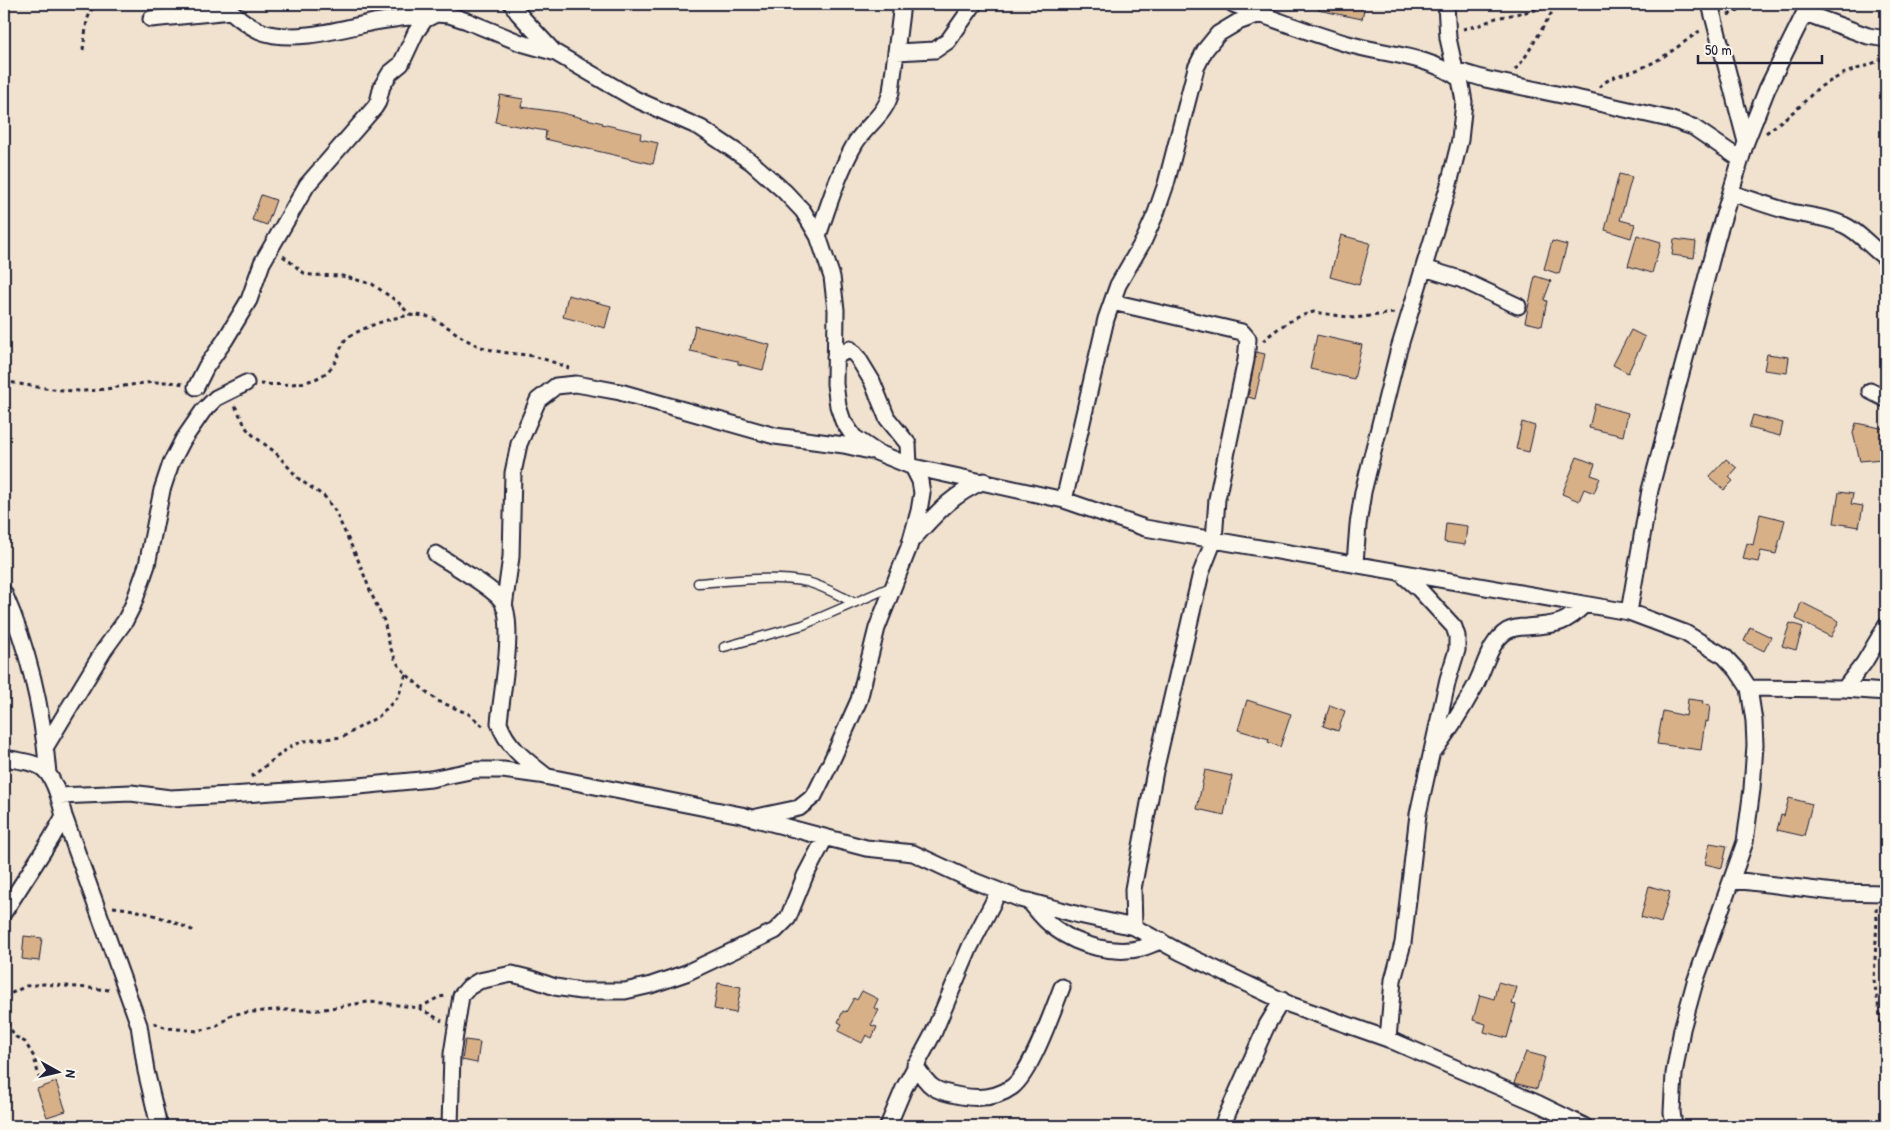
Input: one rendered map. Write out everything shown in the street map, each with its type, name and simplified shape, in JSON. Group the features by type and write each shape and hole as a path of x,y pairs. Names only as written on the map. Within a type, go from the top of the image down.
{"street":[{"path":"512,4 554,52"},
{"path":"818,236 835,187 852,150 862,134 887,105 891,92 902,4"},
{"path":"896,52 935,50 948,41 974,4"},
{"path":"1233,4 1348,44 1430,62 1458,74 1585,100 1693,126 1740,159"},
{"path":"1355,563 1363,492 1398,352 1448,188 1460,140 1464,102 1447,31 1446,4"},
{"path":"1710,4 1746,142"},
{"path":"1629,612 1650,490 1740,159 1767,89 1808,6 1868,36 1886,38"},
{"path":"151,19 209,15 227,8 261,32 294,36 330,32 429,13 449,15 521,43 554,52 635,99 701,128 750,161 784,191 802,212 818,236 832,276 836,310 834,384 838,406 843,421 854,437 876,452"},
{"path":"196,387 206,367 249,300 262,263 307,185 336,149 356,130 375,107 382,86 390,73 401,64 416,32 429,13"},
{"path":"1064,500 1101,336 1112,302 1128,266 1144,240 1166,184 1196,68 1205,50 1218,34 1238,22 1260,14"},
{"path":"1731,192 1775,207 1840,223 1858,234 1868,245 1886,258"},
{"path":"1424,268 1460,279 1518,306"},
{"path":"1112,302 1242,332 1248,339 1217,499 1214,540 1201,573 1155,771 1134,890 1134,926"},
{"path":"753,818 799,808 817,792 858,700 877,628 910,543 919,511 922,493 920,481 911,466 908,444 887,418 872,381 858,358 850,349 835,357"},
{"path":"46,746 104,650 125,621 133,605 148,565 162,490 171,463 183,440 203,411 216,398 246,383"},
{"path":"504,606 510,557 513,473 519,444 538,400 556,386 576,384 620,392 775,436 876,452 911,466 1064,500 1145,528 1629,612 1685,633 1724,656 1737,670 1749,688 1754,721 1755,745 1752,790 1745,842 1733,880 1711,934 1682,1029 1674,1074 1672,1112 1674,1126"},
{"path":"1870,391 1886,399"},
{"path":"910,543 932,517 957,495 984,481"},
{"path":"436,554 487,588 502,601 507,614 508,634 499,723 503,736 516,751 547,776"},
{"path":"1388,1039 1394,980 1403,943 1418,814 1448,680 1457,650 1457,636 1454,627 1420,588 1402,574"},
{"path":"4,593 24,645 35,683 46,746 48,774"},
{"path":"1432,753 1474,688 1492,649 1500,637 1507,631 1515,628 1565,622 1584,605"},
{"path":"1844,689 1864,663 1886,626"},
{"path":"1749,688 1844,689 1886,692"},
{"path":"4,758 40,766 48,774 59,796 64,816 137,1018 144,1046 146,1071 159,1126"},
{"path":"59,796 131,793 170,798 431,779 475,770 503,770 547,776 753,818 866,848 913,854 999,891 1028,901 1079,916 1134,926 1282,1000 1388,1039 1539,1104 1584,1126"},
{"path":"4,912 64,816"},
{"path":"450,1126 452,1054 461,996 469,987 480,981 512,974 555,987 580,991 625,991 695,969 775,931 788,918 805,876 825,838"},
{"path":"1733,880 1834,892 1886,893"},
{"path":"888,1126 915,1066 934,1034 970,947 999,891"},
{"path":"1028,901 1056,930 1079,941 1101,948 1142,948 1161,941"},
{"path":"915,1066 928,1084 945,1093 986,1098 1012,1087 1021,1077 1035,1053 1062,987"},
{"path":"1222,1126 1267,1025 1282,1000"}],"lane":[{"path":"698,583 780,580 806,582 853,602"},
{"path":"724,647 803,625 894,585"}],"path":[{"path":"83,50 88,20 94,4"},
{"path":"1585,100 1609,78 1646,67 1714,22 1752,4"},
{"path":"1447,31 1480,25 1496,18 1556,5"},
{"path":"1506,83 1524,59 1556,5"},
{"path":"1763,136 1798,108 1818,88 1845,73 1886,57"},
{"path":"271,247 304,273 342,276 372,284 398,302 411,315"},
{"path":"1246,354 1280,327 1308,313 1354,318 1410,311"},
{"path":"246,383 284,384 309,381 323,376 333,365 348,337 368,327 411,315 430,317 462,338 482,347 505,354 541,358 574,370"},
{"path":"4,381 45,389 84,391 165,381 196,387"},
{"path":"229,392 248,428 255,437 275,452 300,480 325,497 335,511 360,562 384,621 390,647 397,663 406,674 438,701 469,714 486,728"},
{"path":"235,794 258,771 291,746 304,742 343,737 379,716 398,697 406,674"},
{"path":"1863,893 1873,900 1876,906 1874,980 1886,1051"},
{"path":"97,905 131,909 159,916 196,932"},
{"path":"4,998 26,986 44,984 128,992"},
{"path":"419,1008 439,997 465,993"},
{"path":"137,1018 167,1028 198,1031 218,1026 231,1015 241,1013 275,1010 318,1010 368,1002 419,1008 456,1030"},
{"path":"4,1007 16,1037 25,1042 34,1057 40,1081"}],"building":[{"path":"1319,4 1365,4 1362,19 1318,10"},
{"path":"500,95 523,99 521,107 558,112 641,133 640,139 658,143 653,164 545,139 546,131 495,122"},
{"path":"1619,174 1632,177 1620,220 1635,224 1631,238 1605,230"},
{"path":"261,195 276,200 267,225 252,220"},
{"path":"1341,235 1370,243 1359,285 1330,277"},
{"path":"1637,235 1661,242 1652,273 1628,266"},
{"path":"1674,239 1696,242 1694,258 1672,255"},
{"path":"1552,241 1567,245 1559,274 1544,269"},
{"path":"1535,276 1551,281 1544,300 1547,301 1542,326 1525,322"},
{"path":"568,295 611,306 605,328 563,317"},
{"path":"695,326 770,345 763,370 738,364 738,361 690,351"},
{"path":"1631,330 1645,337 1628,373 1613,365"},
{"path":"1317,335 1362,345 1354,379 1310,369"},
{"path":"1256,352 1265,354 1255,399 1248,397"},
{"path":"1767,354 1789,357 1787,373 1764,370"},
{"path":"1595,404 1628,413 1623,436 1589,428"},
{"path":"1753,415 1783,423 1780,436 1749,428"},
{"path":"1522,422 1535,426 1529,452 1516,449"},
{"path":"1856,423 1886,429 1886,444 1882,459 1860,461 1853,433"},
{"path":"1577,457 1595,464 1591,475 1600,478 1594,493 1584,489 1579,501 1562,494"},
{"path":"1726,459 1737,468 1729,477 1733,481 1724,490 1709,477"},
{"path":"1839,492 1853,494 1851,504 1863,506 1859,527 1834,523"},
{"path":"1760,514 1785,520 1776,554 1761,551 1758,562 1743,559 1747,543 1753,545"},
{"path":"1446,523 1467,526 1465,545 1444,542"},
{"path":"1801,602 1839,621 1831,637 1796,619"},
{"path":"1790,623 1803,627 1796,650 1782,646"},
{"path":"1750,627 1771,637 1764,651 1744,641"},
{"path":"1688,699 1703,701 1702,704 1710,705 1708,722 1705,721 1701,750 1657,744 1663,711 1686,716"},
{"path":"1247,700 1291,714 1280,747 1268,742 1269,739 1238,730"},
{"path":"1330,705 1345,711 1338,731 1323,726"},
{"path":"1205,770 1232,776 1224,815 1197,809"},
{"path":"1789,798 1812,804 1804,836 1777,830 1781,815 1784,816"},
{"path":"1710,843 1727,846 1722,868 1705,864"},
{"path":"1649,886 1670,892 1661,923 1641,917"},
{"path":"24,936 42,938 39,961 22,959"},
{"path":"1498,982 1517,987 1512,1004 1516,1005 1507,1038 1484,1032 1486,1024 1473,1020 1480,995 1494,999"},
{"path":"718,983 741,987 736,1013 714,1009"},
{"path":"862,991 878,999 874,1008 879,1010 871,1025 877,1027 872,1038 866,1035 862,1043 838,1031 842,1024 838,1022 843,1011 846,1012 854,998 857,1000"},
{"path":"465,1040 480,1042 477,1063 462,1060"},
{"path":"1526,1052 1545,1057 1537,1089 1514,1083"},
{"path":"56,1082 66,1111 47,1117 37,1089"}]}
